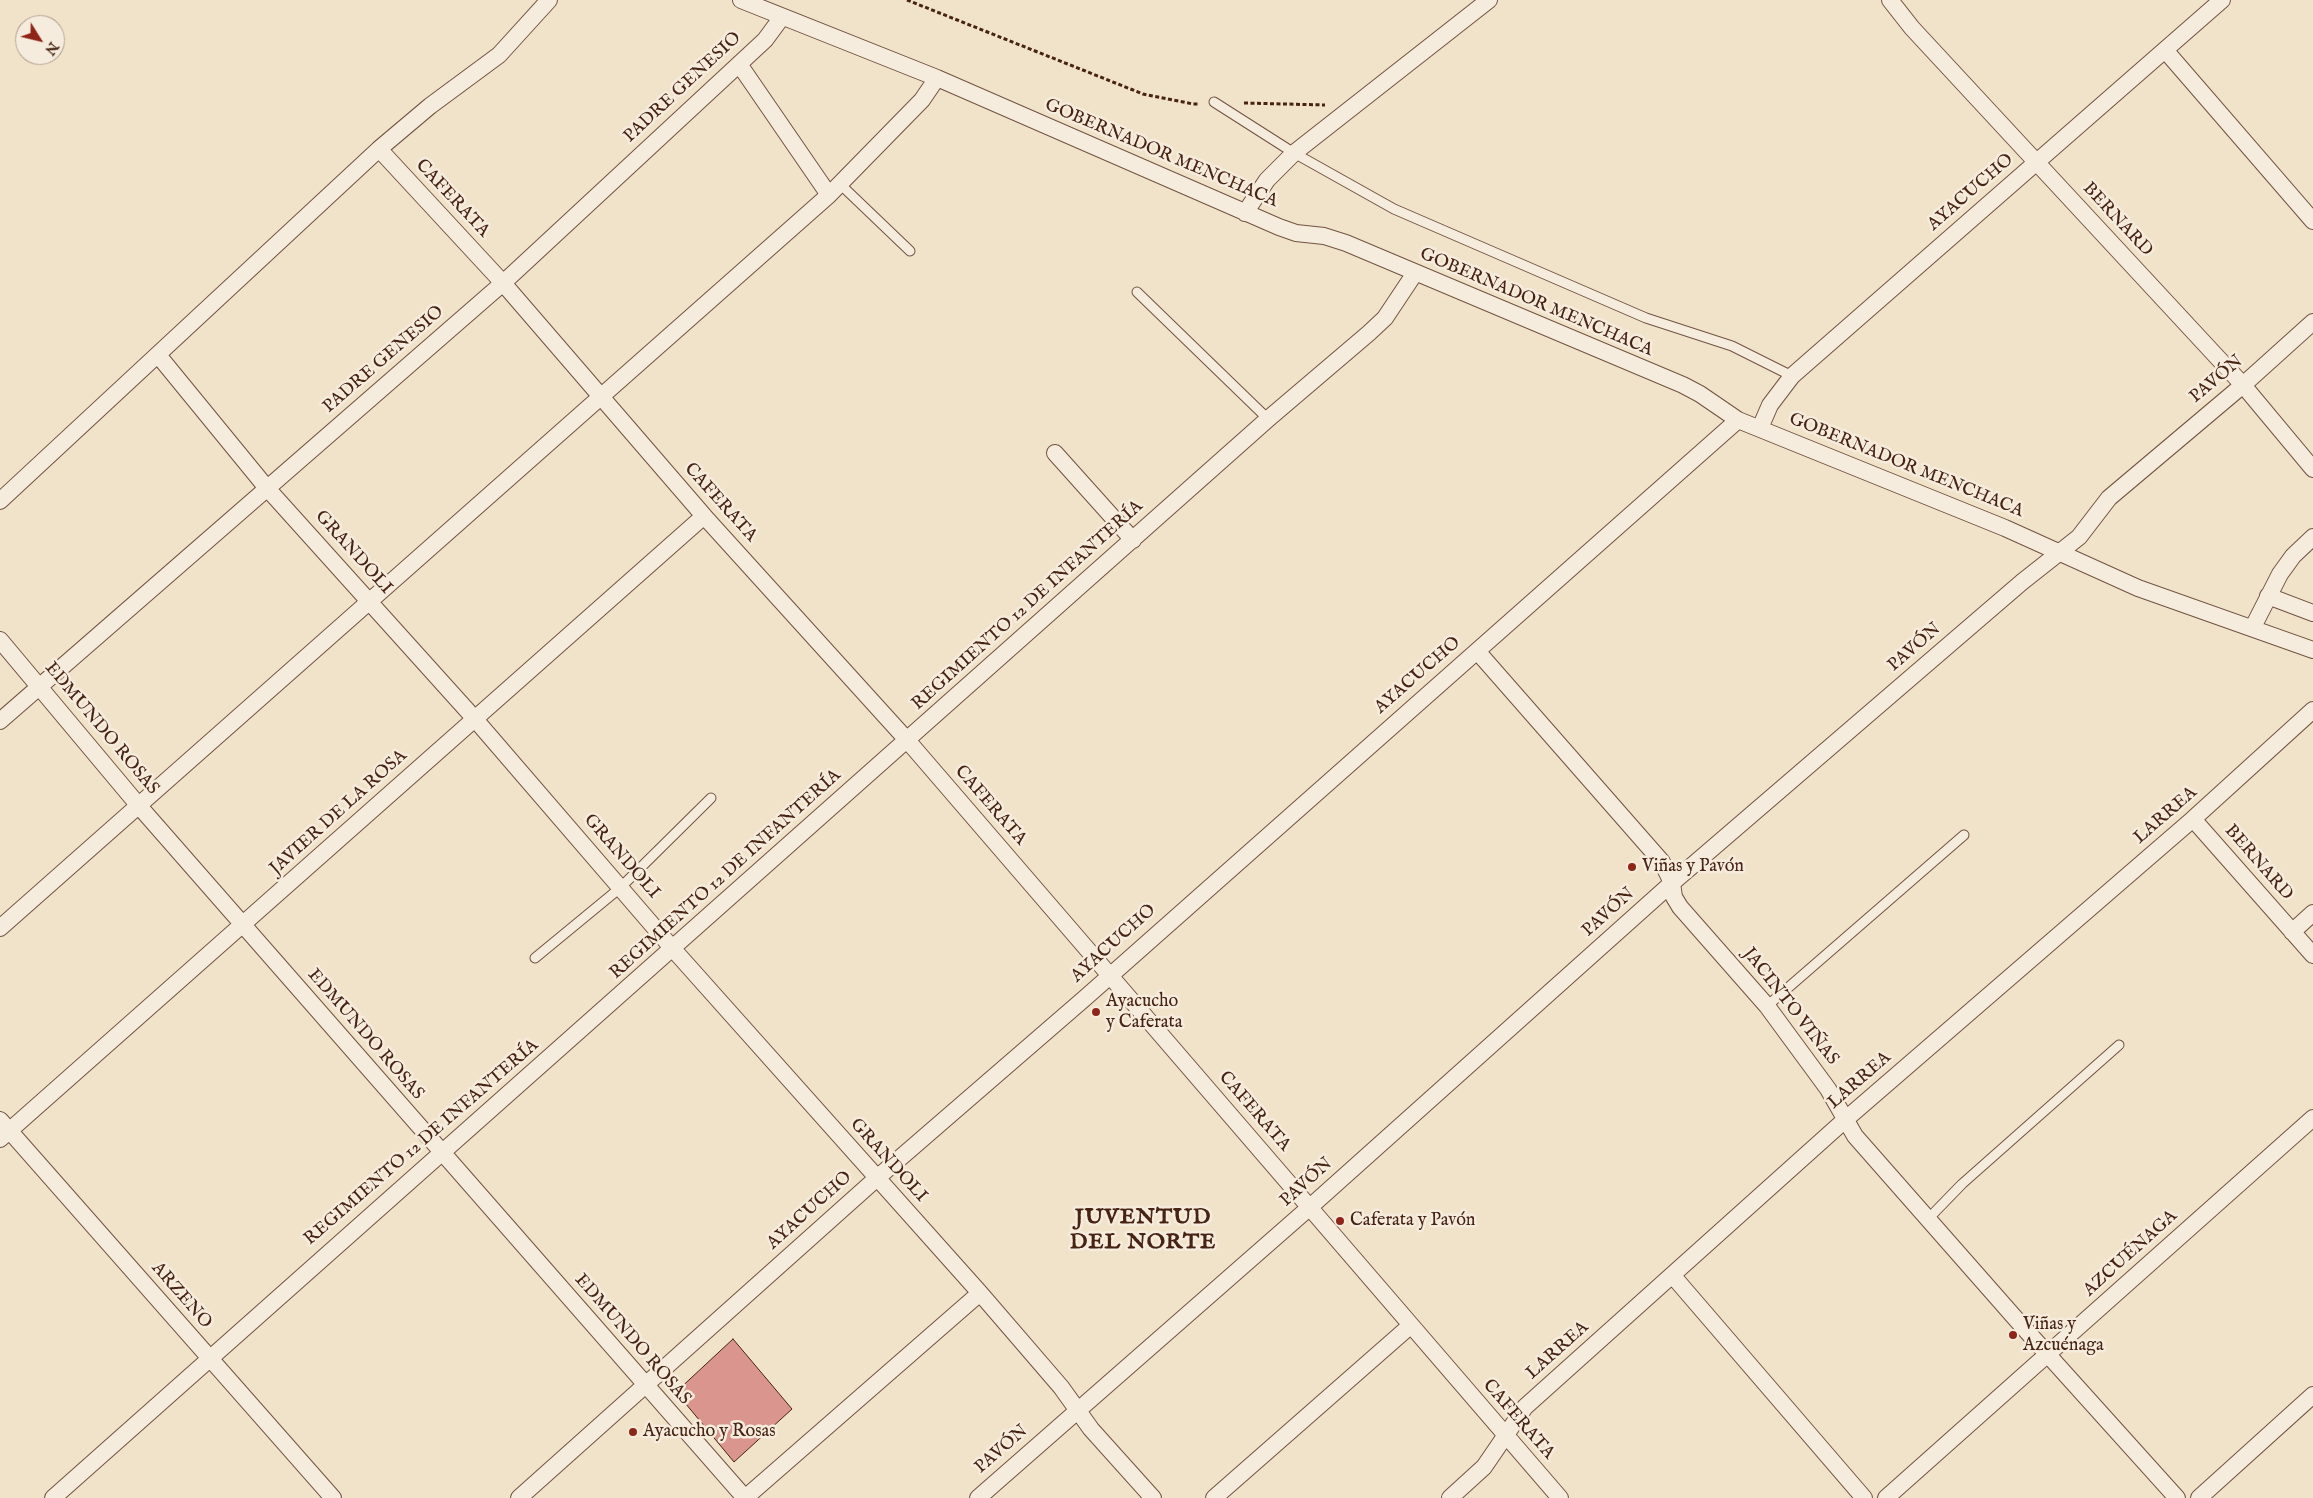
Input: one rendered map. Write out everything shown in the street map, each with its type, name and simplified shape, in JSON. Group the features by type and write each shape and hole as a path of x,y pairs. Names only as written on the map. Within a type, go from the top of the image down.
{"street":[{"path":"0,501 379,149 430,106 498,55 548,0"},
{"name":"GOBERNADOR MENCHACA","path":"741,0 937,78 1245,213 1296,233 1324,236 1346,244 1683,386 1700,394 1738,420 1996,524 2138,588 2253,627 2313,650"},
{"path":"1245,213 1267,180 1294,152 1351,106 1391,79 1489,0"},
{"name":"BERNARD","path":"1890,0 1912,28 2243,385 2313,469"},
{"name":"AYACUCHO","path":"1760,428 1770,405 1792,376 2222,0"},
{"name":"PADRE GENESIO","path":"0,721 266,487 503,284 765,40 782,17"},
{"path":"2165,50 2313,221"},
{"path":"739,64 834,190"},
{"path":"0,928 834,190 922,100 937,78"},
{"name":"CAFERATA","path":"379,149 503,284 704,516 907,740 1560,1498"},
{"name":"REGIMIENTO 12 DE INFANTERÍA","path":"53,1498 208,1358 673,949 1268,419 1380,323 1414,273"},
{"name":"PAVÓN","path":"978,1498 1310,1208 1672,884 2022,582 2079,537 2109,498 2243,385 2313,322"},
{"name":"GRANDOLI","path":"158,355 266,487 474,718 673,949 980,1294 1061,1387 1091,1429 1153,1498"},
{"name":"AYACUCHO","path":"519,1498 877,1178 1085,998 1109,974 1738,420"},
{"path":"1055,453 1133,540"},
{"name":"JAVIER DE LA ROSA","path":"3,1130 243,925 474,718 704,516"},
{"path":"2253,627 2268,596 2293,556 2313,537"},
{"path":"2268,596 2313,613"},
{"name":"EDMUNDO ROSAS","path":"0,640 139,806 745,1498"},
{"name":"JACINTO VIÑAS","path":"1477,651 1648,844 1662,862 1672,884 1674,897 1680,907 1767,1006 1828,1089 1855,1136 2178,1498"},
{"name":"LARREA","path":"1450,1498 1484,1467 1525,1407 1846,1119 2193,819 2313,710"},
{"name":"BERNARD","path":"2193,819 2313,955"},
{"path":"2292,932 2313,913"},
{"name":"AZCUÉNAGA","path":"1886,1498 2049,1355 2313,1118"},
{"name":"ARZENO","path":"3,1130 333,1498"},
{"path":"1673,1276 1864,1498"},
{"path":"745,1498 980,1294"},
{"path":"1214,1498 1410,1326"},
{"path":"2199,1498 2313,1395"}],"lane":[{"path":"1214,102 1294,152 1403,213 1646,318 1732,346 1792,376"},
{"path":"834,190 910,251"},
{"path":"1137,292 1268,419"},
{"path":"535,958 620,888 711,798"},
{"path":"1767,1006 1964,835"},
{"path":"1928,1219 1968,1178 2120,1044"}],"path":[{"path":"907,0 1143,94 1193,104 1214,102"},
{"path":"1243,103 1351,106"}],"building":[{"path":"733,1339 792,1409 734,1462 676,1392"}],"place":[{"name":"Viñas y Pavón","path":"1632,867"},
{"name":"Ayacucho y Caferata","path":"1096,1012"},
{"name":"Caferata y Pavón","path":"1340,1221"},
{"name":"Viñas y Azcuénaga","path":"2013,1335"},
{"name":"Ayacucho y Rosas","path":"633,1432"}],"district":[{"name":"JUVENTUD DEL NORTE","path":"1143,1230"}]}
